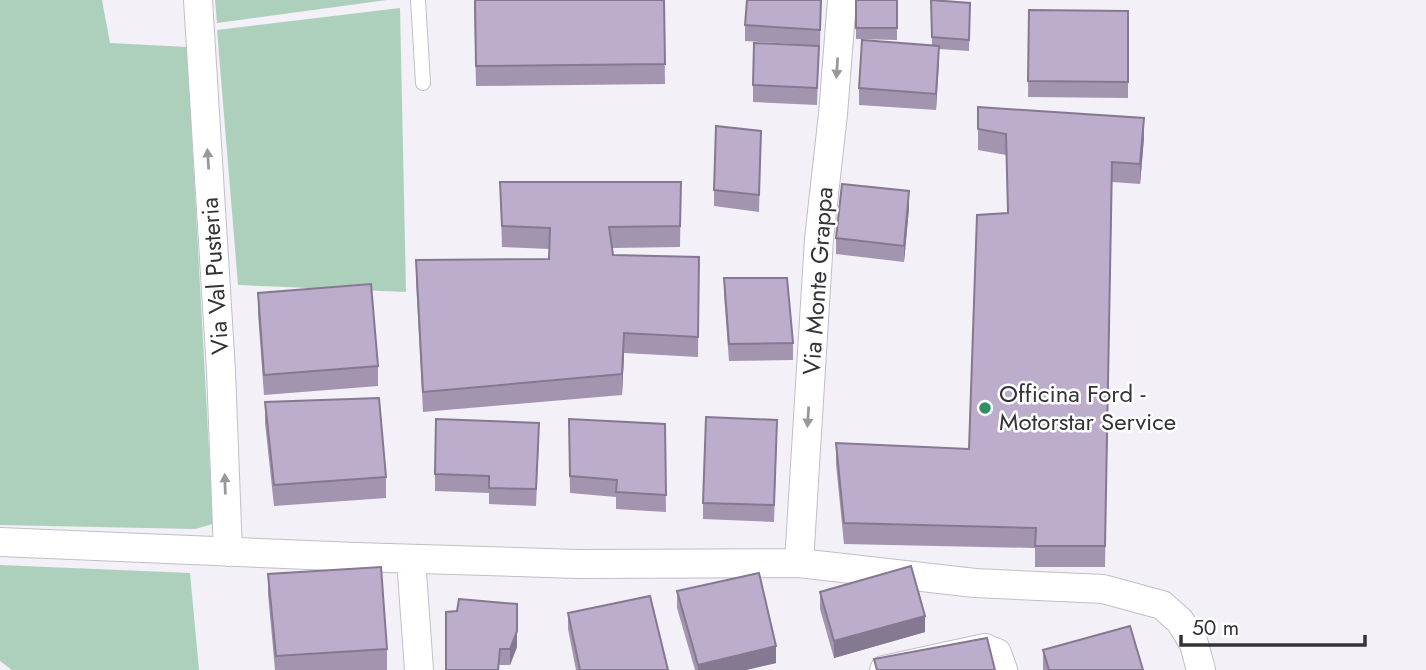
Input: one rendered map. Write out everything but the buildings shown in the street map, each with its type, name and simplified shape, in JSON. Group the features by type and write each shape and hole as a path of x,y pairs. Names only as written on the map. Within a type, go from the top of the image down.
{"street":[{"name":"Via Val Pusteria","path":"198,0 221,371 228,552"},
{"name":"Via Monte Grappa","path":"799,563 819,239 842,0"},
{"path":"0,542 578,564 799,563 975,583 1103,589 1161,605 1180,621 1194,644 1201,670"},
{"path":"411,559 419,670"},
{"path":"884,670 985,648 997,653 1003,670"}],"lane":[{"path":"418,0 423,83"}],"green space":[{"path":"0,0 102,0 110,43 187,47 213,524 195,529 0,525"},
{"path":"215,0 387,0 217,23"},
{"path":"400,8 406,292 238,285 217,30"},
{"path":"0,565 190,573 199,670 12,670 0,661"}],"place":[{"name":"Officina Ford - Motorstar Service","path":"985,408"}]}
